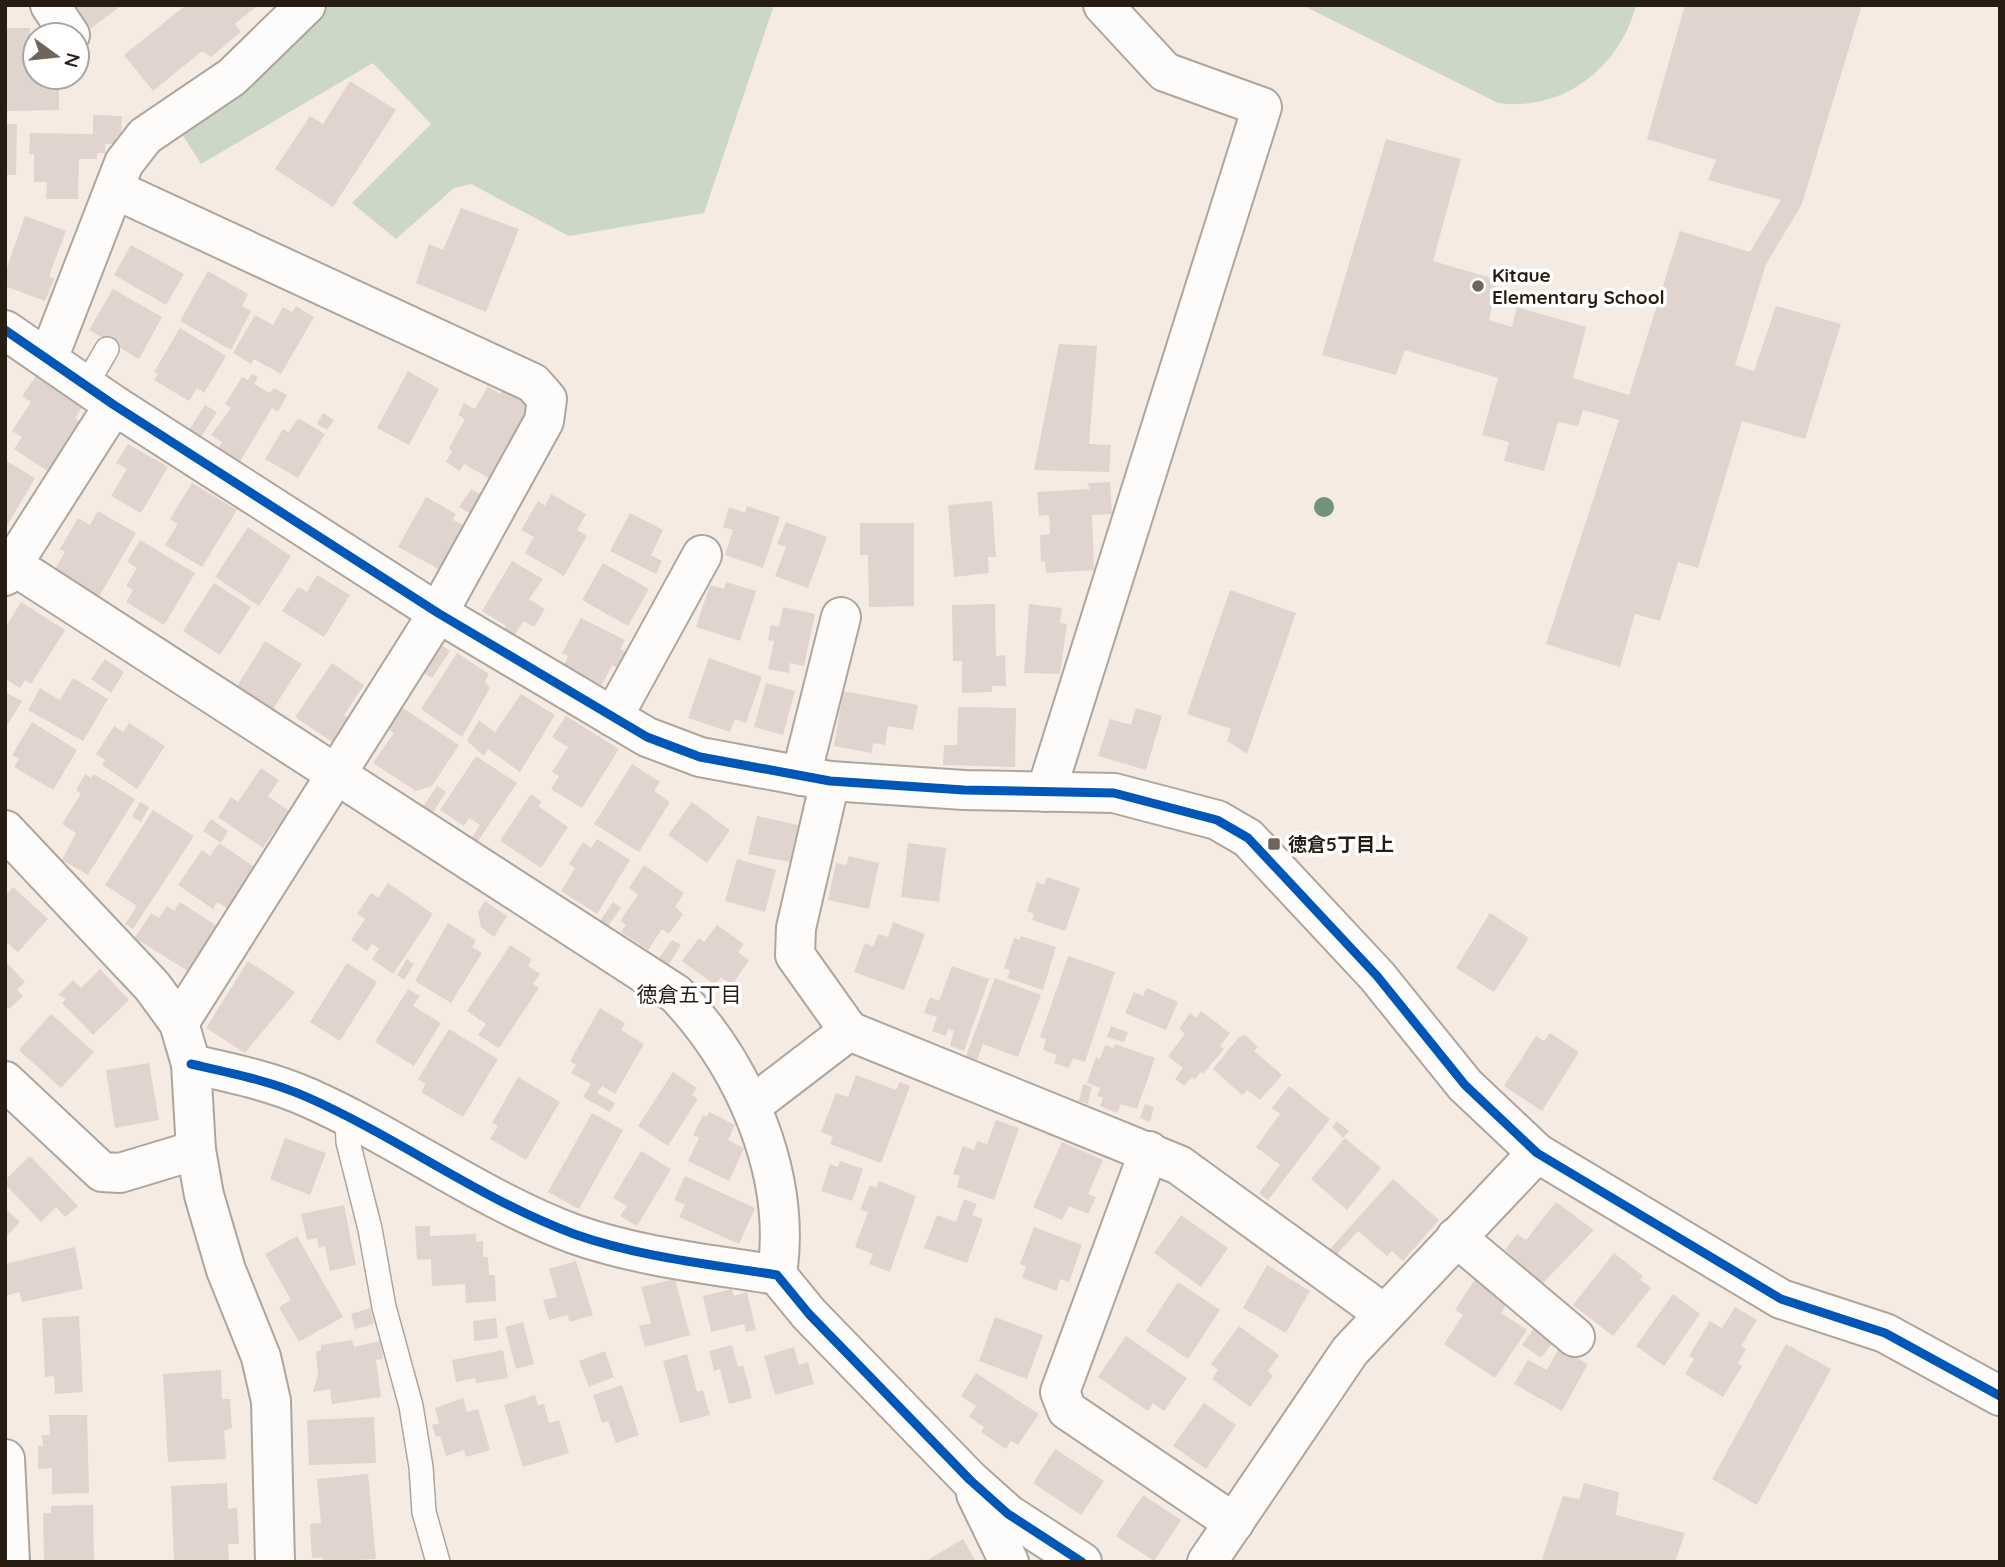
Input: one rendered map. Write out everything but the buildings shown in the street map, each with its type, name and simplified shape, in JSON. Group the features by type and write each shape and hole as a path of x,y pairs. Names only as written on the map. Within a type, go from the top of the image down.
{"street":[{"path":"50,5 61,21"},
{"path":"48,359 124,163 145,136 232,77 306,5"},
{"path":"1046,792 1262,107 1165,72 1103,5"},
{"path":"114,189 533,383 547,399 544,421 438,613 178,1023"},
{"path":"5,330 100,395 438,613 647,737 700,757 816,778 1046,792 1114,793 1217,820 1248,838 1377,976 1465,1085 1537,1153 1781,1300 1885,1333 2000,1396"},
{"path":"100,395 8,567 677,994 701,1020 751,1106 771,1161 781,1247 777,1275"},
{"path":"613,717 702,555"},
{"path":"841,617 816,778 796,928 795,955 849,1031 1179,1165 1383,1313"},
{"path":"5,831 152,986 178,1023 191,1064 196,1150 204,1195 226,1270 261,1357 271,1401 275,1562"},
{"path":"751,1106 849,1031"},
{"path":"191,1064 255,1078 308,1097 451,1175 574,1234 638,1253 777,1275 810,1314 970,1480 1008,1514 1082,1562"},
{"path":"5,1081 102,1172 120,1172 196,1150"},
{"path":"1149,1152 1060,1392 1067,1410 1234,1523"},
{"path":"1208,1562 1350,1351 1383,1313 1537,1153"},
{"path":"1456,1237 1575,1337"},
{"path":"5,1460 10,1562"},
{"path":"970,1480 1009,1562"}],"lane":[{"path":"100,395 107,349"},
{"path":"346,1117 348,1142 370,1229 384,1307 411,1406 421,1467 424,1512 438,1562"}],"green space":[{"path":"324,5 774,5 704,213 569,236 471,184 454,188 396,239 352,203 431,124 373,63 201,164 172,118"},
{"path":"1302,5 1636,5 1617,48 1585,81 1566,93 1522,104 1498,103"}],"cycle path":[{"path":"5,330 114,405 438,613 647,737 700,757 830,781 964,790 1114,793 1217,820 1248,838 1377,976 1465,1085 1537,1153 1781,1299 1885,1333 2000,1396"},
{"path":"191,1064 266,1082 309,1098 375,1131 506,1204 574,1234 624,1249 777,1275 809,1314 970,1480 1008,1514 1082,1562"}],"place":[{"name":"Kitaue Elementary School","path":"1478,286"},
{"name":"徳倉5丁目上","path":"1274,844"}],"district":[{"name":"徳倉五丁目","path":"689,994"}]}
